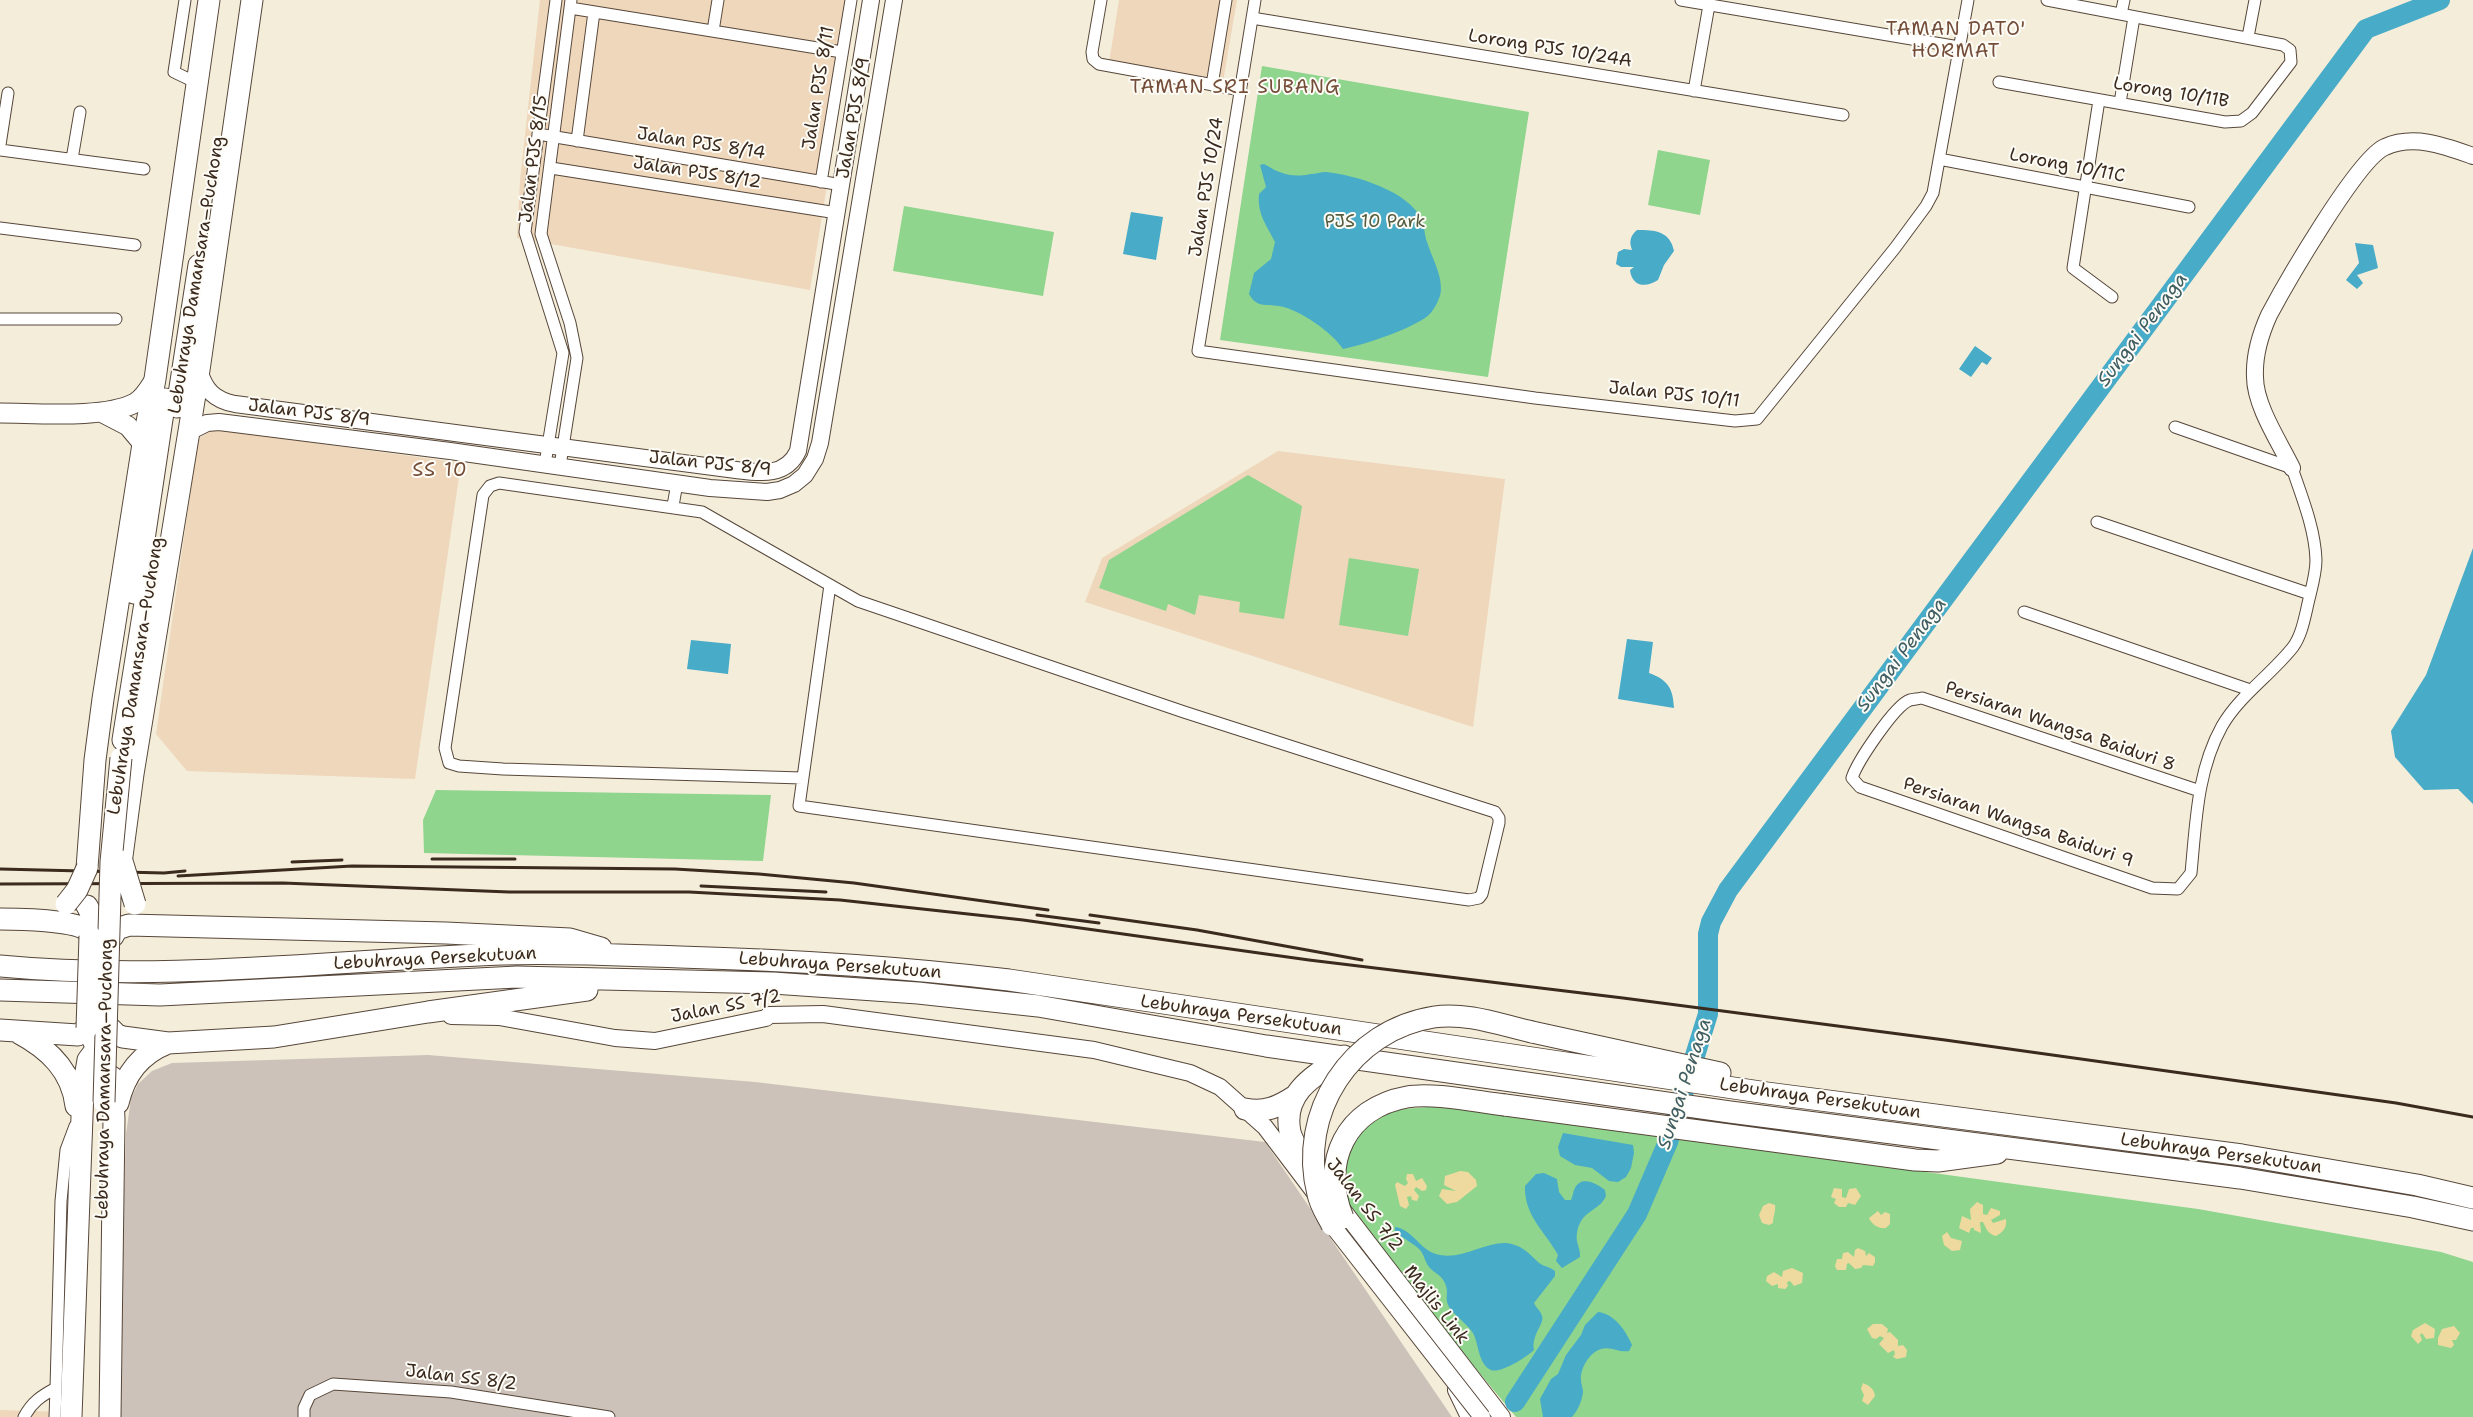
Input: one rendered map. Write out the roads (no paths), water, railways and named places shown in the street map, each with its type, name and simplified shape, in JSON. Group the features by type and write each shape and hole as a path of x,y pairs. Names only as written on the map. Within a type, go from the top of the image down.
{"highway":[{"path":"117,1033 97,931 87,906 87,864 95,760 142,444 155,379 209,0"},
{"name":"Lebuhraya Damansara–Puchong","path":"97,1417 111,862 120,758 188,290 222,0"},
{"name":"Lebuhraya Damansara–Puchong","path":"84,1417 97,860 108,757 123,645 145,537 240,0"},
{"path":"71,1417 85,1070 92,1038 97,931 111,913 116,900 133,774 198,370 252,0"},
{"path":"232,50 233,128"},
{"path":"122,859 135,904 152,919 168,926"},
{"path":"26,919 46,915 66,904 77,890 87,864"},
{"path":"0,919 26,919 97,931 122,927 168,926 446,933 570,939 625,955"},
{"name":"Lebuhraya Persekutuan","path":"0,966 67,970 168,972 504,954 625,955 776,960 923,970 1744,1089 2242,1156 2417,1185 2473,1198"},
{"name":"Lebuhraya Persekutuan","path":"0,990 160,995 517,977 646,982 774,983 918,993 1038,1006 1266,1046 1730,1112 2240,1178 2413,1207 2473,1220"},
{"path":"8,1031 66,1034 92,1038 117,1033 168,1043 274,1037 386,1018 646,982"},
{"path":"1338,1222 1318,1196 1313,1171 1315,1134 1321,1110 1332,1086 1354,1058 1384,1034 1396,1028 1436,1016 1475,1019 1738,1077 1767,1092"},
{"path":"8,1031 38,1043 65,1072 74,1094 81,1151"},
{"path":"92,1038 111,1072 114,1119 110,1417"},
{"path":"114,1119 119,1097 129,1073 149,1052 168,1043"},
{"path":"1245,1109 1258,1112 1272,1109 1294,1096 1307,1081 1344,1056"},
{"path":"1294,1096 1289,1115 1290,1134 1304,1160"},
{"path":"1338,1222 1338,1205 1333,1180 1335,1161 1340,1146 1351,1128 1370,1111 1386,1102 1407,1097 1441,1098 1496,1104 1938,1162 2024,1149"}],"main road":[{"path":"0,413 101,412 136,403 146,394 155,379"},
{"path":"101,412 128,426 142,444"}],"street":[{"path":"185,0 174,72 197,84"},
{"name":"Jalan PJS 8/15","path":"552,465 563,353 525,232 556,0"},
{"path":"713,31 718,0"},
{"name":"Jalan PJS 8/11","path":"821,182 851,0"},
{"name":"Jalan PJS 8/9","path":"198,370 207,390 214,396 229,403 760,473 775,472 788,466 798,451 871,0"},
{"name":"Jalan PJS 8/9","path":"187,433 206,423 219,422 678,483 767,492 780,490 794,484 810,468 820,443 894,0"},
{"path":"1101,0 1092,52 1093,58 1099,64 1240,90"},
{"path":"1212,85 1226,0"},
{"name":"Jalan PJS 10/24","path":"1198,350 1255,0"},
{"path":"1681,0 1959,47"},
{"name":"Jalan PJS 10/11","path":"1198,350 1535,398 1735,421 1757,419 1895,248 1926,206 1933,193 1968,0"},
{"name":"Lorong 10/11B","path":"1999,82 2225,122 2240,121 2252,113 2290,62 2292,56 2290,50 2283,45 2248,37 2134,17 2098,5 2047,0"},
{"path":"2121,14 2124,0"},
{"path":"2248,37 2255,0"},
{"path":"571,4 594,12 842,52"},
{"name":"Jalan PJS 8/15","path":"555,446 576,358 570,322 541,234 571,4"},
{"path":"1694,90 1709,5"},
{"path":"577,141 594,12"},
{"path":"2120,103 2134,17"},
{"name":"Lorong PJS 10/24A","path":"1252,18 1843,115"},
{"path":"0,145 8,94"},
{"path":"2099,100 2073,268 2112,297"},
{"path":"72,159 80,112"},
{"path":"538,134 554,137"},
{"name":"Jalan PJS 8/14","path":"554,137 842,185"},
{"path":"2200,791 2203,772 2219,732 2250,690 2294,645 2303,625 2316,561 2315,549 2292,468 2260,402 2255,380 2256,354 2269,316 2326,220 2362,166 2383,148 2397,143 2415,141 2443,145 2473,156"},
{"path":"0,150 144,169"},
{"name":"Lorong 10/11C","path":"1939,159 2189,207"},
{"name":"Jalan PJS 8/12","path":"551,168 838,213"},
{"path":"0,228 135,245"},
{"path":"821,307 843,310"},
{"path":"0,319 116,319"},
{"path":"2175,427 2292,468"},
{"path":"788,466 810,468"},
{"path":"802,778 503,769 454,765 447,759 445,748 483,495 486,489 498,483 673,506 702,512 830,585 858,601 950,634 1486,805 1495,812 1499,818 1499,824 1482,894 1479,898 1469,900 799,806 830,585"},
{"path":"673,506 678,483"},
{"path":"2096,522 2310,594"},
{"path":"2024,612 2250,690"},
{"name":"Persiaran Wangsa Baiduri 8","path":"1852,778 1867,750 1899,707 1909,700 1922,698 2200,791"},
{"name":"Persiaran Wangsa Baiduri 9","path":"1852,778 1860,787 2152,888 2178,889 2190,872 2200,791"},
{"name":"Jalan SS 7/2","path":"386,1018 446,1016 499,1018 615,1038 655,1041 769,1016 823,1014 1094,1050 1190,1073 1220,1087 1265,1126 1366,1266 1484,1417"},
{"path":"55,1417 61,1192 66,1150 77,1121"},
{"name":"Jalan SS 7/2","path":"1304,1160 1500,1417"},
{"name":"Majlis Link","path":"1338,1222 1484,1417"},
{"name":"Majlis Link","path":"1338,1222 1500,1417"},
{"path":"1442,1361 1469,1417"},
{"name":"Jalan SS 8/2","path":"304,1417 304,1408 310,1395 333,1384 451,1392 608,1417"},
{"path":"24,1417 35,1401 56,1388"}],"water":[{"path":"1264,164 1281,173 1292,175 1326,172 1351,177 1380,186 1406,201 1422,220 1426,239 1440,277 1441,293 1431,313 1417,323 1396,332 1343,349 1324,329 1296,312 1279,306 1255,302 1249,294 1254,273 1271,259 1275,242 1263,220 1259,201 1259,194 1266,187 1260,165"},
{"path":"1131,212 1163,217 1156,260 1123,254"},
{"path":"1637,230 1650,230 1661,233 1669,239 1674,251 1664,265 1658,280 1644,285 1637,283 1631,276 1630,270 1634,267 1621,267 1616,264 1618,252 1624,249 1632,250 1631,239"},
{"path":"2355,243 2373,245 2378,268 2357,275 2363,283 2357,289 2346,280 2359,263"},
{"path":"1975,346 1992,358 1987,365 1982,362 1971,377 1959,369"},
{"path":"2473,548 2473,804 2458,789 2424,790 2395,757 2391,731 2426,675"},
{"path":"1627,639 1653,642 1649,673 1665,682 1671,690 1674,708 1618,699"},
{"path":"691,640 731,644 728,674 687,669"},
{"path":"1563,1133 1633,1145 1634,1153 1631,1168 1626,1177 1618,1182 1609,1181 1592,1168 1575,1165 1560,1156 1558,1147"},
{"path":"1544,1173 1557,1179 1559,1192 1565,1200 1571,1200 1575,1188 1578,1184 1585,1181 1594,1183 1605,1190 1606,1196 1603,1201 1582,1219 1579,1225 1577,1242 1580,1257 1562,1268 1556,1261 1558,1255 1553,1246 1536,1223 1526,1197 1525,1186 1536,1174"},
{"path":"1395,1227 1406,1231 1423,1247 1433,1253 1452,1256 1506,1243 1516,1245 1540,1264 1555,1271 1555,1276 1534,1303 1541,1313 1542,1322 1534,1339 1534,1350 1526,1357 1501,1370 1495,1371 1487,1367 1481,1359 1473,1333 1449,1307 1445,1282 1429,1267 1418,1248 1395,1232"},
{"path":"1598,1312 1610,1316 1627,1334 1632,1345 1629,1351 1605,1348 1593,1353 1586,1361 1582,1371 1582,1395 1572,1417 1543,1417 1540,1399 1551,1379 1558,1374 1566,1355 1581,1335 1585,1325"}],"waterway":[{"name":"Sungai Penaga","path":"1515,1402 1637,1214 1668,1142 1708,1014 1708,934 1711,922 1728,890 2366,29 2440,0"}],"railway":[{"path":"432,859 515,859"},
{"path":"292,862 342,860"},
{"path":"178,876 352,866 675,869 759,874 854,883 1048,910"},
{"path":"0,869 164,873 185,871"},
{"path":"0,884 283,883 509,892 689,892 840,900 1023,920 1309,960 1945,1040 2396,1103 2473,1117"},
{"path":"701,886 826,892"},
{"path":"1037,915 1099,923"},
{"path":"1090,915 1197,930 1362,960"}],"district":[{"name":"TAMAN DATO' HORMAT","path":"1956,41"},
{"name":"TAMAN SRI SUBANG","path":"1235,88"},
{"name":"SS 10","path":"440,471"}],"park label":[{"name":"PJS 10 Park","path":"1375,222"}]}
